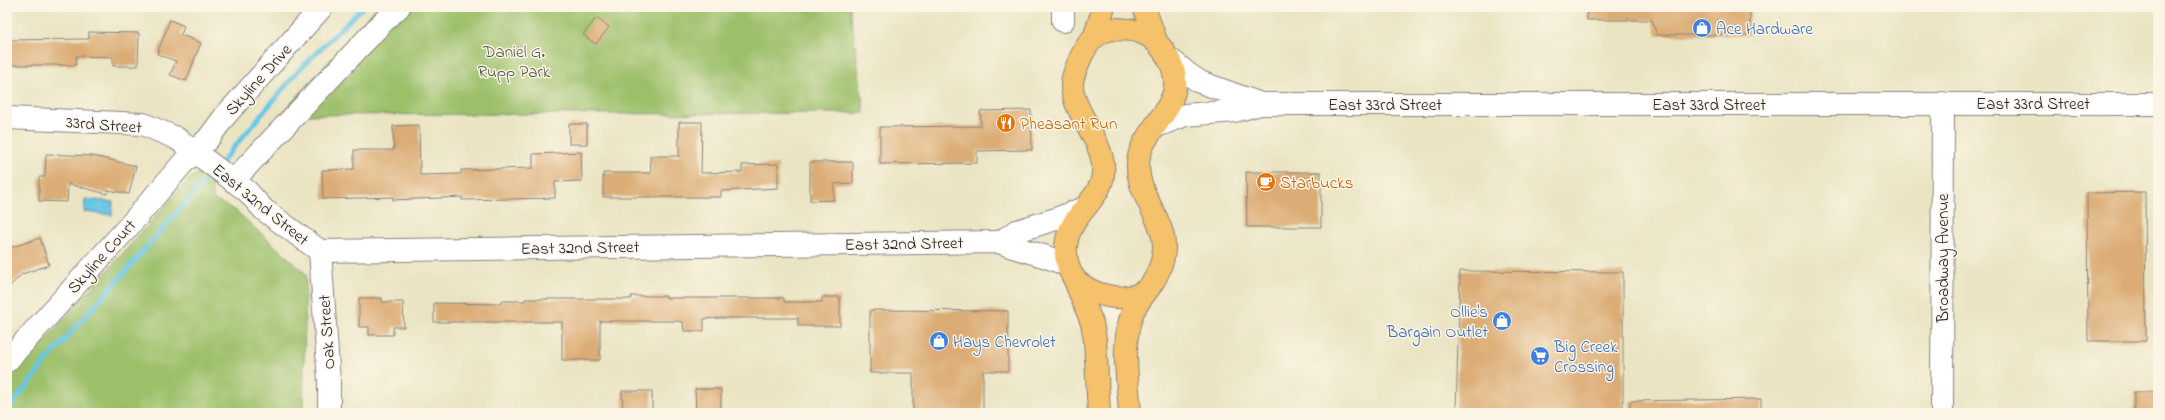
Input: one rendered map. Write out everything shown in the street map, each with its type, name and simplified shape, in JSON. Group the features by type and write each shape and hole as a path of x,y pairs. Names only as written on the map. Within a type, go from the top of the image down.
{"main road":[{"path":"1099,413 1095,340 1092,323 1071,272 1065,248 1071,227 1102,184 1103,161 1100,148 1075,98 1072,84 1074,70 1095,35 1104,7"},
{"path":"1130,413 1127,355 1129,325 1137,304 1150,286 1163,260 1165,240 1140,182 1138,168 1142,145 1166,113 1173,92 1174,78 1170,59 1155,38 1144,7"},
{"path":"1095,35 1110,29 1125,29 1141,32 1155,38"},
{"path":"1071,272 1087,288 1115,298 1138,295 1150,286"}],"street":[{"name":"Skyline Drive","path":"195,152 322,7"},
{"path":"233,181 382,23 399,7"},
{"name":"East 33rd Street","path":"1170,59 1200,82 1261,104"},
{"name":"Broadway Avenue","path":"1942,413 1943,103"},
{"name":"East 33rd Street","path":"1157,126 1184,115 1234,111 1261,104 2158,104"},
{"name":"33rd Street","path":"7,118 144,124 176,138 195,152"},
{"name":"East 32nd Street","path":"195,152 247,191 264,210 320,251 1000,242 1019,251 1048,256 1071,272"},
{"name":"Skyline Court","path":"7,361 129,226 183,163 195,152"},
{"path":"1000,242 1017,231 1056,220 1084,208"},
{"name":"Oak Street","path":"320,251 329,382 329,413"}],"green space":[{"name":"Daniel G. Rupp Park","path":"377,7 850,7 864,113 281,115"},
{"path":"199,173 212,184 213,199 236,211 306,274 303,413 7,413 7,383 189,179"}],"water":[{"path":"85,199 113,202 112,215 84,212"}],"building":[{"name":"Ace Hardware","path":"1587,7 1750,7 1750,35 1657,35 1652,20 1587,20"},
{"path":"596,18 609,27 596,44 583,35"},
{"path":"170,20 184,26 181,35 201,43 186,81 170,75 176,61 157,54"},
{"path":"89,32 139,33 138,66 113,66 113,57 76,56 76,65 7,65 7,40 89,39"},
{"path":"1031,110 1032,150 977,151 977,163 880,164 880,127 981,126 980,111"},
{"path":"679,122 702,122 701,173 742,172 742,165 778,164 778,188 721,191 721,197 603,197 603,173 651,173 650,156 679,156"},
{"path":"569,124 587,124 587,144 569,144"},
{"path":"419,125 420,175 461,174 461,170 533,168 533,154 581,152 582,181 555,182 555,198 462,200 462,197 393,200 393,197 323,199 322,170 354,169 354,150 394,150 393,126"},
{"path":"46,154 93,156 136,166 129,194 108,190 107,194 68,184 67,202 39,201 39,177 45,177"},
{"path":"810,162 853,162 853,183 834,184 834,200 810,201"},
{"path":"1246,172 1321,172 1321,227 1247,227"},
{"path":"2145,192 2146,341 2088,341 2087,193"},
{"path":"40,238 49,265 22,274 7,289 7,249"},
{"name":"Big Creek Crossing","path":"1460,271 1623,272 1623,413 1456,413"},
{"path":"631,296 666,296 666,298 784,298 784,302 822,302 822,297 840,297 840,326 798,326 798,318 721,318 704,319 704,331 684,331 683,322 676,321 600,321 600,360 562,360 562,322 434,322 434,303 501,304 501,301 525,301 525,299 631,299"},
{"path":"359,298 382,298 382,302 403,302 404,327 393,327 393,335 369,335 369,327 359,327"},
{"name":"Hays Chevrolet","path":"870,310 1008,311 1008,371 983,371 983,413 913,413 913,373 870,373"},
{"path":"695,389 721,389 721,413 696,413"},
{"path":"622,391 652,391 652,413 623,413"},
{"path":"2134,392 2157,392 2157,413 2134,413"},
{"path":"1761,399 1761,413 1630,413 1630,401"}],"waterway":[{"path":"220,164 299,70 363,7"},
{"path":"7,411 47,360 213,172"}],"place":[{"name":"Ace Hardware","path":"1702,28"},
{"name":"Pheasant Run","path":"1006,123"},
{"name":"Starbucks","path":"1266,182"},
{"name":"Ollie's Bargain Outlet","path":"1502,321"},
{"name":"Hays Chevrolet","path":"939,341"},
{"name":"Big Creek Crossing","path":"1540,356"}]}
